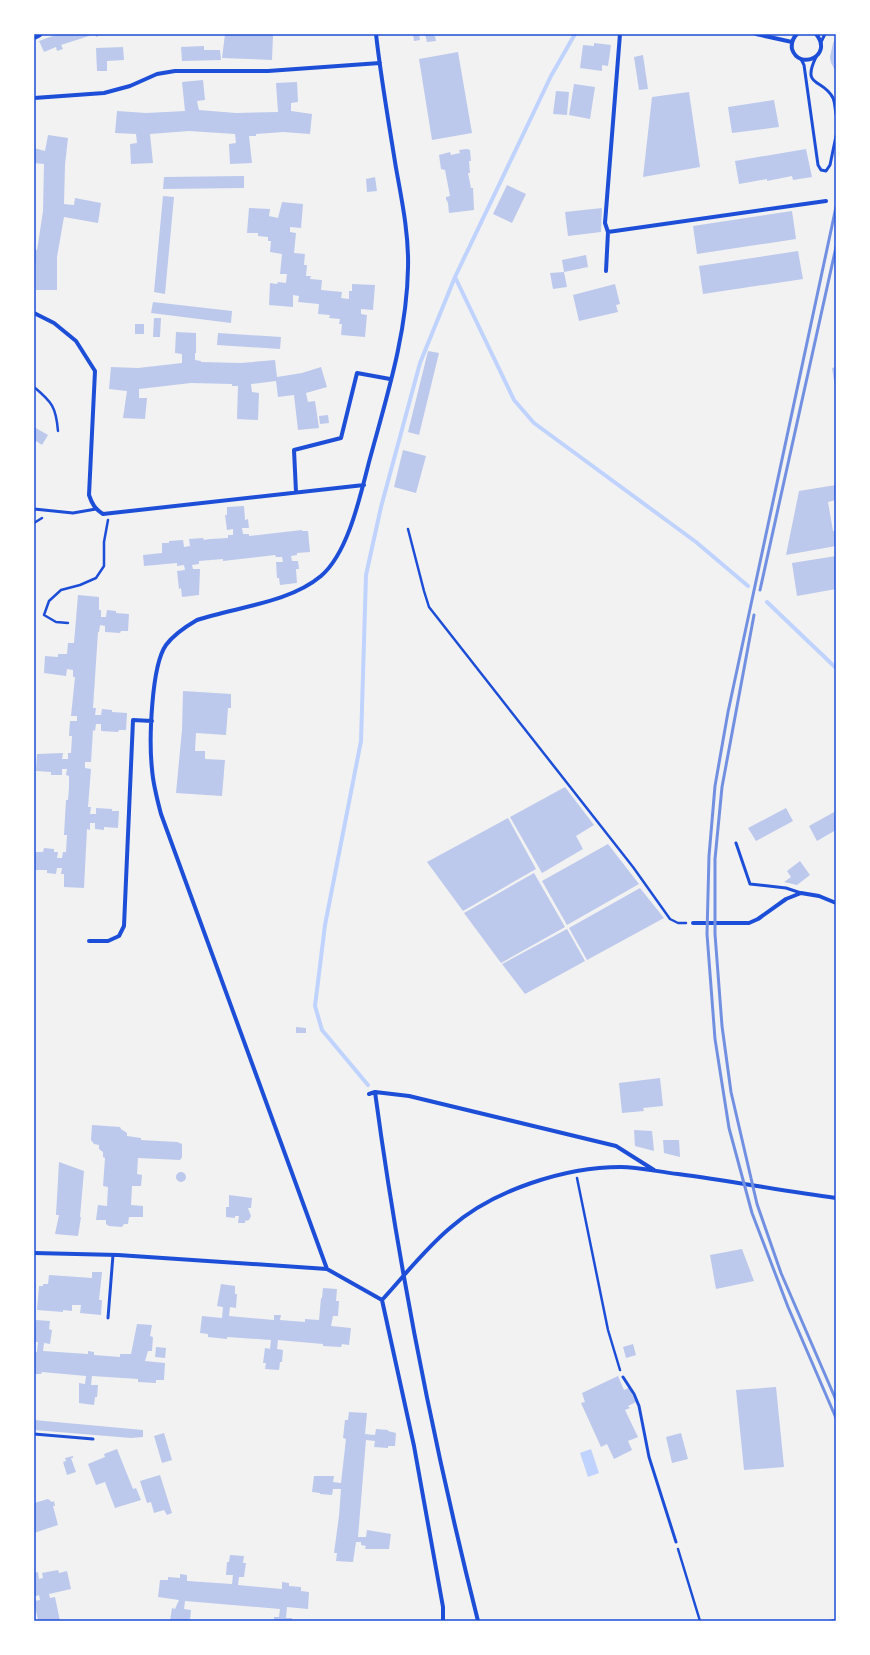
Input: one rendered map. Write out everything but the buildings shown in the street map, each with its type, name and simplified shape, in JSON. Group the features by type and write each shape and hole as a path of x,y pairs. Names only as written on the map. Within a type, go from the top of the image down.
{"main road":[{"path":"34,36 38,34"}],"street":[{"path":"326,1269 161,814 152,769 152,721 156,672 160,656 166,646 185,627 197,620 285,596 304,587 320,576 333,562 343,546 364,485 404,324 409,267 403,210 376,34"},
{"path":"606,271 608,232 605,223 620,34"},
{"path":"756,34 792,42"},
{"path":"797,34 792,42 792,46 795,54 801,59 809,59 816,56 820,52 821,42 816,34"},
{"path":"34,98 104,93 130,86 157,74 175,71 268,71 380,63"},
{"path":"608,232 826,201"},
{"path":"34,313 54,323 76,341 95,372 89,495 91,503 103,514 364,485"},
{"path":"296,492 294,450 342,438 357,373 390,379"},
{"path":"89,941 108,941 119,936 124,926 133,720 152,721"},
{"path":"693,923 749,923 758,919 786,899 801,893 820,896 836,903"},
{"path":"375,1092 403,1277 432,1429 478,1621"},
{"path":"369,1094 375,1092 409,1096 616,1146 656,1172"},
{"path":"382,1300 423,1254 451,1227 484,1204 513,1190 540,1180 575,1172 621,1167 708,1178 836,1198"},
{"path":"34,1253 113,1255 326,1269 382,1300 415,1454 444,1607 443,1621"}],"lane":[{"path":"821,42 825,34"},
{"path":"816,56 810,71 811,78 833,98 836,114"},
{"path":"801,59 804,65 818,165 820,170 826,170 830,165 836,136"},
{"path":"34,509 73,513 96,509"},
{"path":"736,843 750,884 786,888 801,893"},
{"path":"108,1318 113,1255"},
{"path":"623,1377 634,1394 639,1406 649,1457 676,1542"},
{"path":"34,1434 93,1439"}],"path":[{"path":"34,387 48,399 57,415 58,431"},
{"path":"68,623 56,622 44,615 48,601 61,590 80,585 96,578 104,566 104,542 110,514"},
{"path":"408,529 429,608 632,867 670,919 678,923 693,923"},
{"path":"575,1172 608,1330 623,1377"},
{"path":"676,1542 700,1621"},
{"path":"831,1621 836,1620"}],"water":[{"path":"591,1449 599,1473 588,1477 580,1453"}],"waterway":[{"path":"368,1085 322,1030 315,1006 325,925 361,741 366,575 381,507 420,363 455,277 551,76 575,34"},
{"path":"455,277 514,400 534,423 696,542 748,586"},
{"path":"767,602 836,668"}],"railway":[{"path":"836,207 728,712 715,786 709,856 707,934 715,1039 729,1128 752,1213 788,1307 836,1418"},
{"path":"760,590 836,247"},
{"path":"754,615 722,787 715,859 715,934 722,1026 731,1092 757,1204 781,1273 836,1400"}]}
